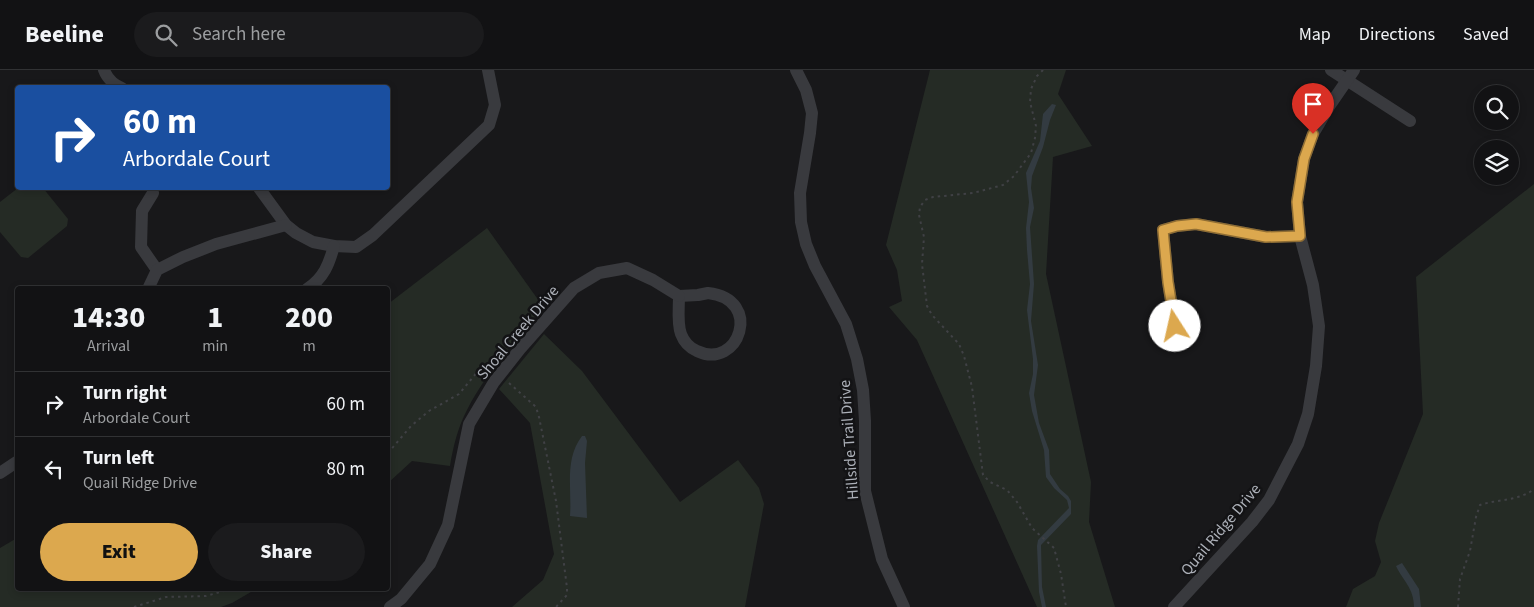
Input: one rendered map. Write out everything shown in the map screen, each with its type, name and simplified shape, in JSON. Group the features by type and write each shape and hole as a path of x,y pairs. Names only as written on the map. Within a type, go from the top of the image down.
{"street":[{"path":"104,70 115,85"},
{"path":"260,190 286,225 296,234 313,242 334,246 356,247 373,235 489,125 495,105 488,70"},
{"name":"Hillside Trail Drive","path":"796,70 806,90 812,113 800,193 801,222 806,244 815,266 846,324 857,359 863,390 865,491 882,559 904,607"},
{"path":"1331,70 1351,75 1410,121"},
{"name":"Quail Ridge Drive","path":"1174,607 1252,522 1269,500 1298,444 1308,414 1316,366 1319,326 1313,285 1300,236 1297,202 1304,159 1313,134 1351,75"},
{"path":"153,193 142,211 141,247 157,270"},
{"path":"1175,326 1163,230 1196,224 1266,237 1300,236"},
{"path":"149,286 157,270 183,256 216,244 286,225"},
{"path":"312,286 328,267 334,246"},
{"name":"Shoal Creek Drive","path":"390,607 401,599 430,564 448,525 469,424 500,374 574,288 599,273 627,268 653,280 679,296"},
{"path":"708,293 719,294 728,298 736,306 740,316 741,327 738,337 732,346 723,352 713,354 702,353 692,349 681,334 679,326 679,296 708,293"},
{"path":"0,473 15,462"}],"path":[{"path":"1043,70 1037,76 1032,89 1030,102 1036,126 1035,138 1031,153 1024,164 1003,185 973,193 933,197 925,200 920,207 919,215 924,236 922,264 928,306 932,315 959,344 964,356 972,387 984,475 990,482 1007,490 1039,536 1054,548 1066,607"},
{"path":"390,451 411,426 429,411 459,394 478,371 486,366 500,374 536,407 544,436 556,501 568,588 567,595 556,607"},
{"path":"1458,607 1460,578 1470,551 1480,504 1517,497 1534,489"},
{"path":"134,607 166,597 206,596 225,591"}],"shaded area":[{"path":"930,70 1066,70 1058,94 1092,146 1053,157 1046,274 1091,482 1089,522 1115,607 1037,607 917,340 889,307 902,301 897,270 886,245"},
{"path":"1052,104 1056,105 1032,176 1031,188 1034,208 1030,227 1034,284 1031,321 1038,365 1034,395 1039,423 1049,450 1050,474 1071,501 1071,514 1041,545 1042,587 1046,607 1042,607 1039,592 1038,540 1069,508 1067,500 1054,488 1046,477 1044,450 1032,411 1029,393 1033,374 1033,359 1027,310 1030,284 1026,228 1029,202 1026,173 1040,141 1043,114"},
{"path":"1534,184 1534,607 1346,607 1353,589 1375,576 1381,562 1375,541 1379,523 1423,414 1416,277"},
{"path":"15,190 45,190 68,219 67,226 28,258 21,257 0,232 0,202"},
{"path":"487,228 544,308 503,357 475,396 458,430 450,466 412,461 390,481 390,302"},
{"path":"544,334 582,371 680,502 738,460 759,488 764,504 745,607 512,607 543,580 554,554 530,423 499,389"},
{"path":"582,436 585,436 587,441 585,463 587,518 570,516 571,464 576,445"},
{"path":"15,539 15,591 253,591 221,607 0,607 0,548"},
{"path":"1402,563 1419,589 1421,607 1414,607 1414,600 1410,590 1396,566"}],"route":[{"path":"1175,326 1163,230 1196,224 1266,237 1300,236 1297,202 1304,159 1313,134"}]}
